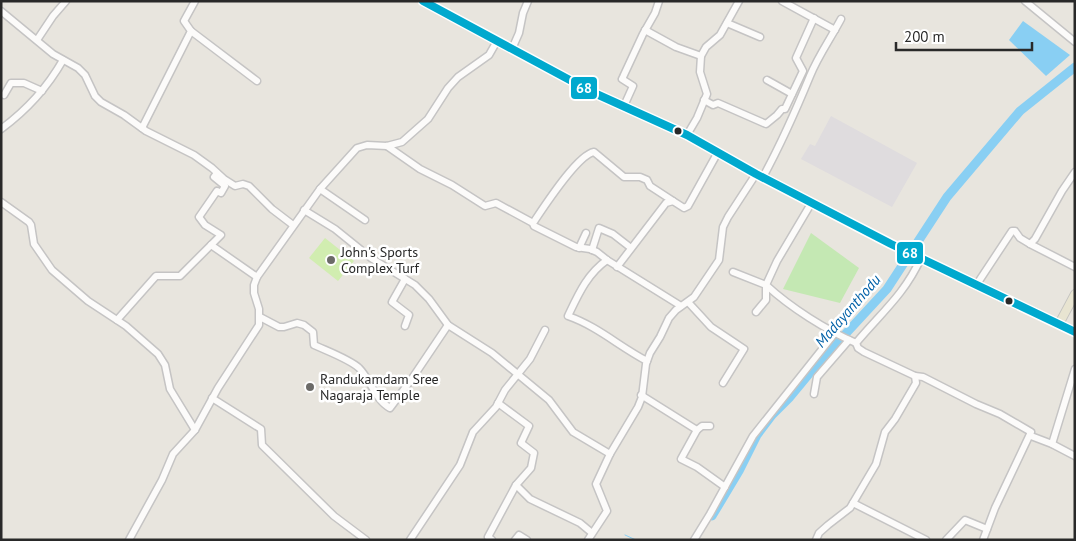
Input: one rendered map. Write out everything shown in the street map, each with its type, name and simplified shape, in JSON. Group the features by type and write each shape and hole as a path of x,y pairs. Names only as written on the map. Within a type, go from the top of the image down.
{"main road":[{"path":"423,1 592,92 687,135 891,244 1075,332"},
{"path":"1059,324 1075,294"}],"street":[{"path":"37,40 66,1"},
{"path":"195,1 184,21 185,24 191,31 257,81"},
{"path":"512,50 528,1"},
{"path":"624,106 633,86 622,79 655,13 659,1"},
{"path":"687,135 697,118 707,94 700,72 701,56 706,47 720,35 739,1"},
{"path":"782,1 835,30"},
{"path":"1025,1 1075,42"},
{"path":"1,12 53,54 78,68 85,75 95,96 101,102 142,128 194,155 235,186 243,184 249,186 272,209 293,226"},
{"path":"704,100 713,105 718,103 766,124 782,109 785,109 803,71 796,58 814,18"},
{"path":"588,540 607,511 596,484 610,454 638,407 647,361 669,318 694,297 719,260 723,228 728,217 776,154 810,75 841,19"},
{"path":"727,23 760,37"},
{"path":"645,30 676,47 701,56"},
{"path":"142,128 191,31"},
{"path":"129,540 162,480 173,454 195,430 212,398 256,332 260,317 254,293 257,277 304,210 357,148 367,145 387,146 402,142 416,131 428,119 448,88 458,77 489,55 497,41"},
{"path":"1,129 19,116 42,91 50,82 63,60"},
{"path":"767,80 792,94"},
{"path":"4,95 11,83 24,83 42,91"},
{"path":"387,146 420,169 452,185 485,206 496,203 560,240 579,248 592,250 681,306"},
{"path":"533,223 585,155 594,152 624,177 640,177 646,180 650,186 684,208 688,206 718,152"},
{"path":"1030,244 1035,239 1075,172"},
{"path":"117,320 156,276 180,276 221,235 205,224 200,217 217,191 221,193 225,186 214,177 217,173"},
{"path":"320,189 365,220"},
{"path":"617,267 666,203 673,201"},
{"path":"1,202 32,225 34,244 52,270 88,301 126,326 158,354 165,365 170,389 195,430"},
{"path":"756,312 766,300 766,285 777,261 812,202"},
{"path":"304,210 335,228 358,248 415,285 429,298 448,325 492,353 519,374 548,400 573,432 610,454"},
{"path":"592,250 600,228 613,234 631,248"},
{"path":"977,284 1012,231 1015,231 1020,238 1030,244 1075,267"},
{"path":"579,248 586,233"},
{"path":"211,245 257,277"},
{"path":"814,394 817,378 850,340 898,298 912,276 920,257"},
{"path":"607,260 596,268 586,281 568,316 581,320 629,352 647,361"},
{"path":"733,272 766,285 804,313 835,333 850,340 864,352 916,376 928,379 1000,414 1031,432 1031,436"},
{"path":"404,279 392,302 409,315 405,326"},
{"path":"688,302 711,327 744,349 723,383"},
{"path":"260,317 284,328 297,323 304,325 313,332 314,345 359,368 377,396 390,408 448,325"},
{"path":"410,540 460,465 473,432 498,403 505,390 530,359 544,330"},
{"path":"694,540 754,436 835,333"},
{"path":"1052,444 1075,369"},
{"path":"816,540 828,524 841,516 853,503 876,464 881,451 882,438 916,383 916,376"},
{"path":"641,395 697,430"},
{"path":"212,398 261,429 262,445 334,516 366,540"},
{"path":"492,540 488,537 516,485 531,468 534,453 520,443 529,426 498,403"},
{"path":"710,426 702,426 697,430 681,459 725,487"},
{"path":"1031,436 1075,456"},
{"path":"983,540 1023,448 1031,436"},
{"path":"516,485 530,499 580,523 592,533"},
{"path":"853,503 926,540"},
{"path":"946,540 965,520 987,529"},
{"path":"515,540 519,535 527,540"}],"shaded area":[{"path":"831,116 917,163 892,207 801,159 810,144 815,146"}],"green space":[{"path":"811,233 859,268 840,303 783,289"},
{"name":"John's Sports Complex Turf","path":"325,238 354,261 338,281 309,258"}],"water":[{"path":"1023,21 1070,55 1046,76 1009,40"}],"waterway":[{"name":"Madayanthodu","path":"712,516 739,471 757,435 772,415 887,289 947,197 1020,111 1075,67"},
{"path":"625,535 636,540"}],"transit line":[{"name":"68","path":"423,1 592,92 687,135 756,174 891,244 1075,332"}],"place":[{"name":"John's Sports Complex Turf","path":"331,260"},
{"name":"Randukamdam Sree Nagaraja Temple","path":"310,387"}]}
